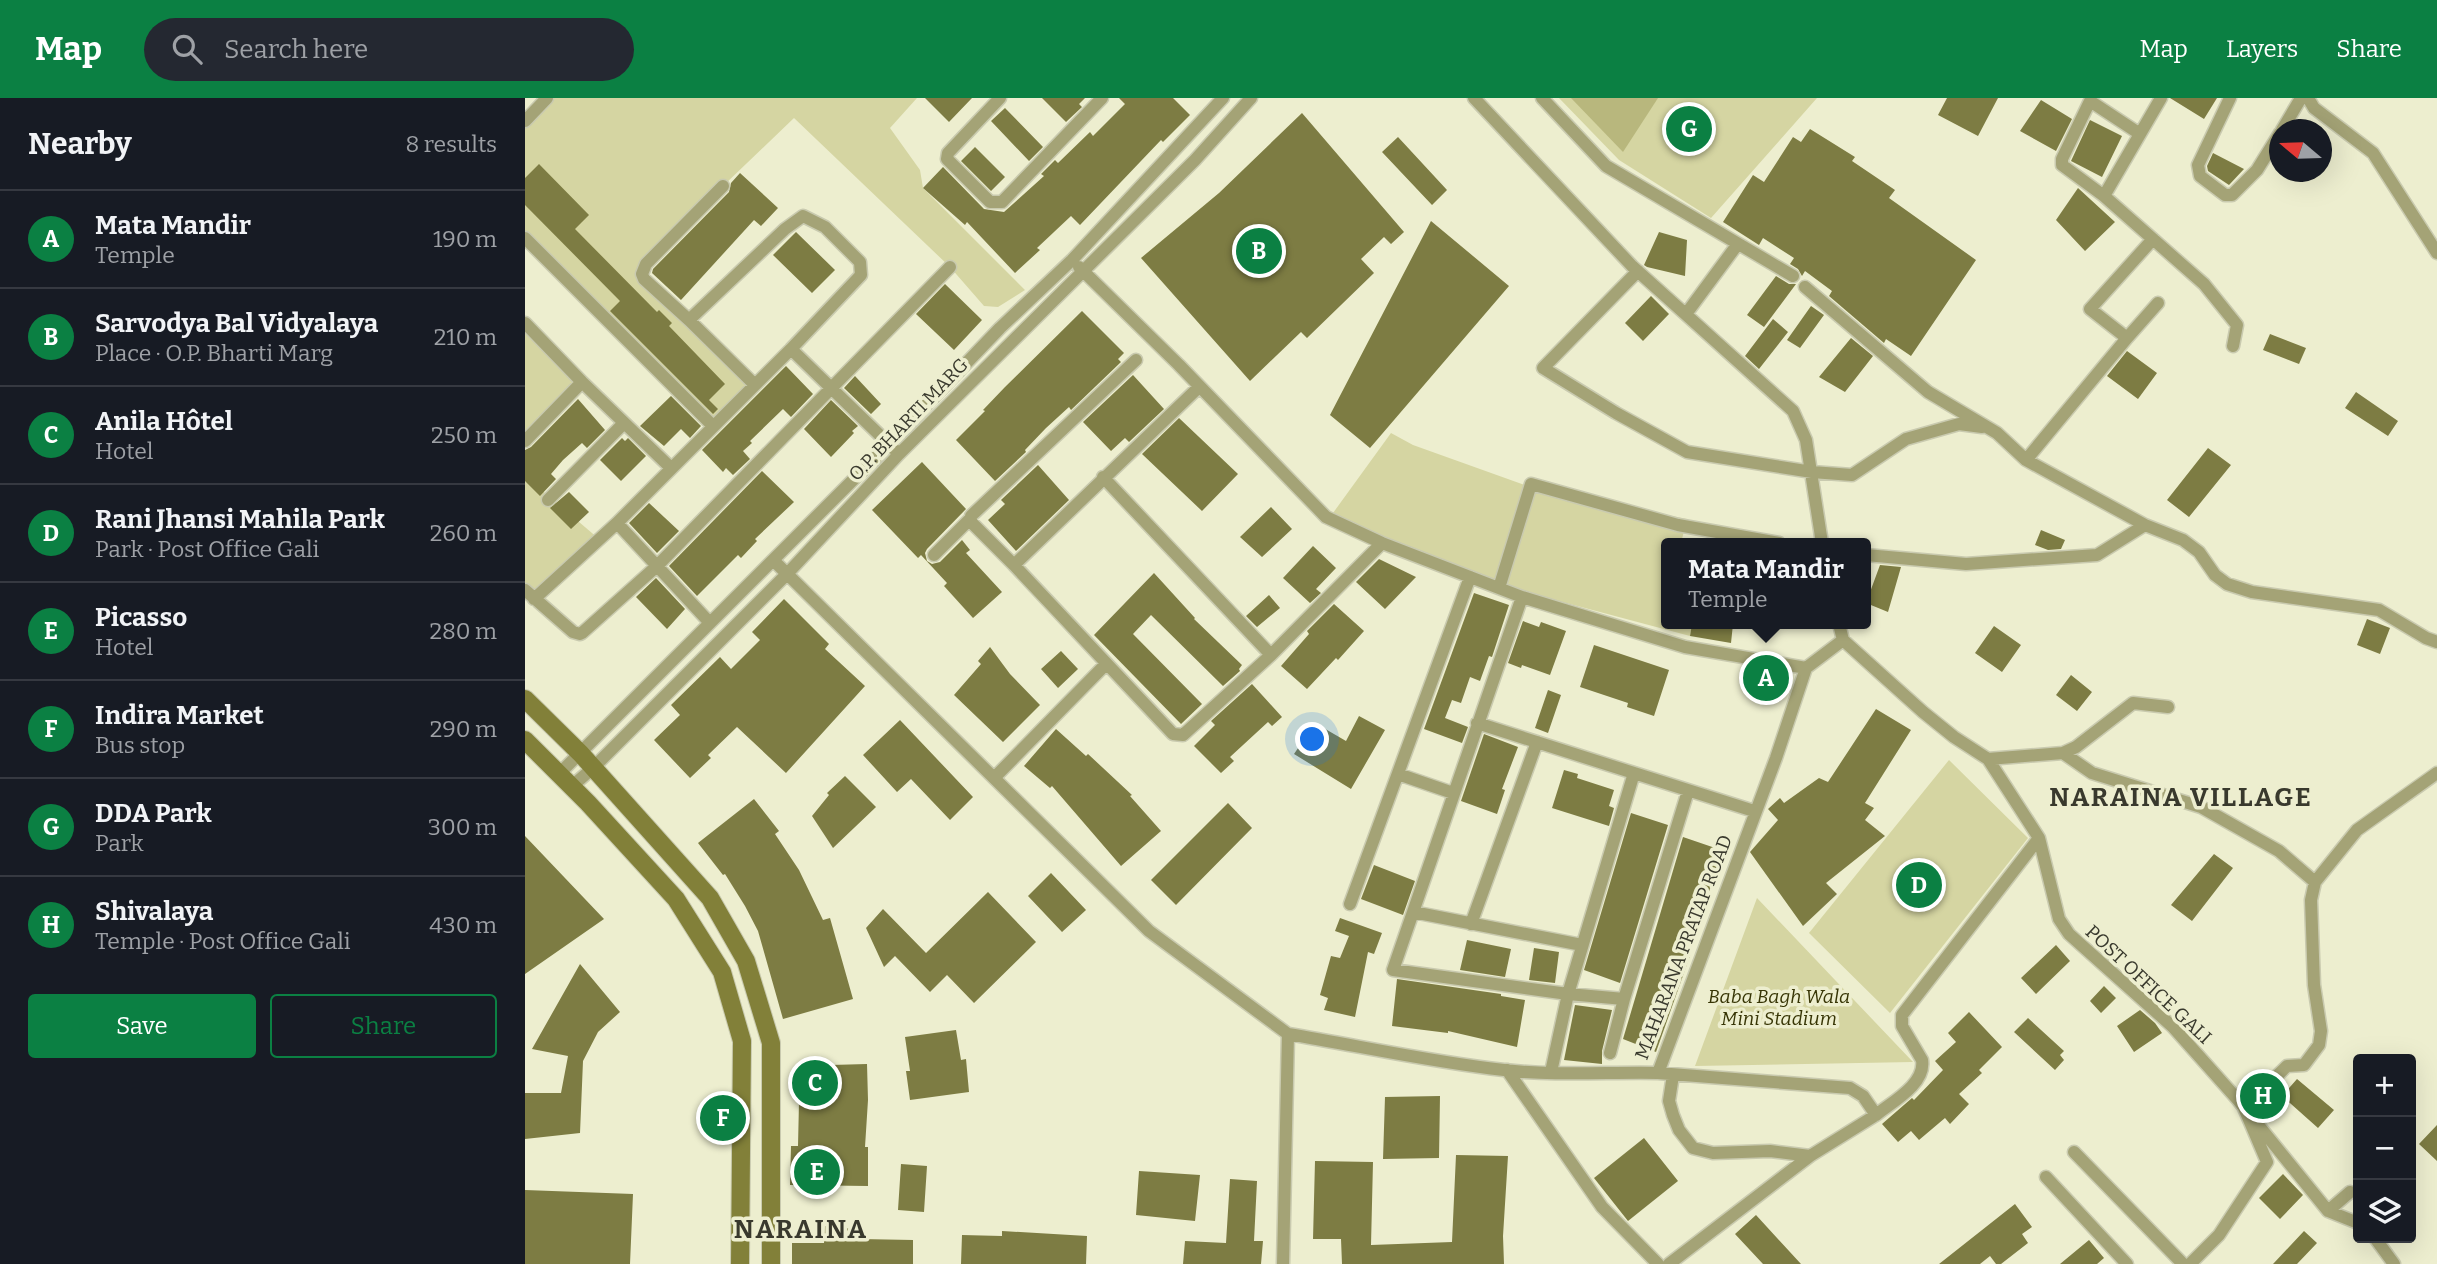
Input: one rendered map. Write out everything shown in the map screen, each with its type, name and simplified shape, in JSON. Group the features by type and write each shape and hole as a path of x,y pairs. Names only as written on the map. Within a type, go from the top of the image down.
{"main road":[{"path":"525,699 581,754 710,898 746,961 771,1043 771,1264"},
{"path":"525,740 676,899 722,972 743,1041 740,1264"}],"street":[{"path":"525,121 547,98"},
{"path":"1000,98 949,153 947,159 990,202 1002,202 1102,98"},
{"name":"O.P. BHARTI MARG","path":"565,780 581,754 889,444 1000,328 1072,260 1223,98"},
{"name":"O.P. BHARTI MARG","path":"565,780 593,768 787,574 899,454 996,356 1195,160 1251,98"},
{"path":"1474,98 1638,271 1793,411 1806,440 1821,538"},
{"path":"1542,98 1606,166 1793,276"},
{"path":"2104,196 2161,98"},
{"path":"2230,98 2198,165 2200,176 2225,195 2232,195 2257,170 2269,150"},
{"path":"2288,119 2301,98"},
{"path":"2308,98 2314,108 2373,153 2437,253"},
{"path":"2140,134 2088,99 2062,159 2062,165 2104,196 2204,284 2237,325 2233,346"},
{"path":"723,186 646,264 643,269 644,279 755,385"},
{"path":"689,320 785,229 803,216 825,227 860,262 861,275 791,349 617,523 530,595 573,632 580,634 657,566 950,268"},
{"path":"525,238 713,426"},
{"path":"2127,338 2089,309 2153,239"},
{"path":"1686,314 1737,245"},
{"path":"1072,260 1326,517 1382,543 1499,589 1685,647 1807,668 1843,640"},
{"path":"1638,271 1543,368 1687,452 1812,472 1852,475 1906,439 1959,424 1989,428"},
{"path":"1805,287 1928,391 1997,433 2026,460 2145,525 2183,540 2199,552 2215,575 2227,584 2252,592 2379,610 2437,642"},
{"path":"2026,460 2158,303"},
{"path":"525,323 671,468"},
{"path":"791,349 899,454"},
{"path":"934,555 985,502 1136,360"},
{"path":"525,441 582,382"},
{"path":"1014,565 1199,387"},
{"path":"548,500 624,423"},
{"path":"1103,477 1271,656"},
{"path":"1499,589 1531,484 1678,525 1751,538"},
{"path":"970,519 1173,734 1178,736 1187,733 1271,656 1382,543"},
{"path":"617,523 710,623"},
{"path":"1871,556 1966,565 2097,555 2145,525"},
{"path":"773,560 1149,931 1288,1034 1283,1264"},
{"path":"1350,904 1470,577"},
{"path":"1522,597 1394,970 1624,999"},
{"path":"1840,629 1843,640 1923,712 1988,759 2063,753 2076,747 2133,703 2168,708"},
{"path":"995,777 1105,663"},
{"name":"MAHARANA PRATAP ROAD","path":"1288,1034 1366,1046 1416,1058 1507,1070 1658,1073 1807,668"},
{"path":"1477,723 1755,811"},
{"path":"1471,924 1537,742"},
{"path":"2063,753 2092,773 2201,807 2279,851 2315,882"},
{"name":"POST OFFICE GALI","path":"1988,759 2039,838 2063,927 2173,1027 2244,1108 2328,1211 2353,1221"},
{"path":"1551,1072 1568,993 1634,773"},
{"path":"2190,1264 2219,1234 2267,1162 2244,1108 2287,1066 2305,1065 2319,1045 2321,1031 2313,985 2312,912 2315,882 2357,830 2437,773"},
{"path":"1398,774 1453,793"},
{"path":"1610,1053 1688,791"},
{"path":"1669,1264 1810,1156 1876,1115 1915,1084 1920,1076 1923,1060 1902,1026 1902,1015 2039,838"},
{"path":"1413,912 1582,945"},
{"path":"1507,1070 1602,1207 1658,1264"},
{"path":"1658,1073 1850,1088 1863,1096 1876,1115"},
{"path":"1673,1074 1669,1101 1679,1130 1693,1147 1713,1153 1770,1151 1810,1156"},
{"path":"2074,1152 2183,1264"},
{"path":"2046,1177 2127,1264"},
{"path":"2328,1211 2350,1192"},
{"path":"2379,1243 2394,1264"}],"green space":[{"path":"547,98 917,98 890,128 920,170 923,188 1025,290 998,307 984,306 950,267 794,118 723,186 645,271 755,385 713,426 525,238 525,121"},
{"path":"1559,98 1817,98 1711,218 1619,160"},
{"path":"525,323 582,382 525,441"},
{"path":"1391,433 1413,445 1536,489 1687,519 1682,538 1661,538 1661,628 1521,591 1382,541 1333,513"},
{"path":"525,476 599,539 534,599 525,591"},
{"path":"1664,629 1691,629 1690,636"},
{"path":"1949,760 2028,838 1890,1013 1809,933"},
{"name":"Baba Bagh Wala Mini Stadium","path":"1757,898 1913,1062 1695,1066"}],"shaded area":[{"path":"1571,98 1658,98 1623,152"}],"building":[{"path":"925,98 972,98 949,122"},
{"path":"1042,98 1085,98 1079,104 1082,107 1066,122"},
{"path":"1119,98 1173,98 1190,115 1163,142 1161,140 1080,225 1071,216 1015,273 967,222 965,225 923,188 943,167 984,209 1004,212 1044,176 1041,174 1055,160 1058,163 1090,132 1093,136 1125,104"},
{"path":"1947,98 1998,98 1978,136 1938,115"},
{"path":"2170,98 2217,98 2204,119"},
{"path":"2041,100 2072,119 2056,151 2020,131"},
{"path":"1005,108 1043,147 1029,161 991,121"},
{"path":"1302,113 1404,232 1391,244 1384,237 1361,259 1374,273 1307,338 1301,332 1250,381 1141,258 1219,193"},
{"path":"2090,120 2122,136 2102,177 2071,161"},
{"path":"1810,129 1855,157 1852,161 1895,190 1889,198 1976,260 1911,356 1886,339 1884,343 1829,296 1832,291 1805,271 1802,276 1798,269 1790,264 1794,258 1763,238 1759,245 1723,222 1753,175 1764,182 1793,137 1801,142"},
{"path":"1398,137 1447,190 1432,205 1382,152"},
{"path":"975,147 1005,177 991,191 961,161"},
{"path":"2213,153 2244,169 2229,185 2208,171 2207,166"},
{"path":"539,164 589,215 575,229 657,312 659,310 672,323 669,326 725,384 709,400 718,409 713,414 610,311 620,301 525,205 525,178"},
{"path":"740,173 778,208 761,226 754,220 681,300 652,273 653,269 729,192 731,183"},
{"path":"2078,188 2115,222 2085,251 2056,220"},
{"path":"1431,221 1509,286 1370,448 1330,415"},
{"path":"796,232 835,270 812,293 773,255"},
{"path":"1659,232 1687,240 1685,276 1644,265"},
{"path":"1776,276 1789,284 1796,284 1764,327 1747,315"},
{"path":"945,284 982,320 954,350 916,314"},
{"path":"1651,296 1669,314 1643,341 1625,323"},
{"path":"1811,306 1824,315 1800,348 1787,340"},
{"path":"1082,311 1124,353 1118,359 1121,362 1071,410 1069,407 1046,428 1026,452 995,481 956,440"},
{"path":"1773,319 1788,332 1759,369 1745,356"},
{"path":"2270,334 2306,348 2299,364 2263,350"},
{"path":"1851,338 1873,356 1845,392 1819,377"},
{"path":"2127,351 2157,373 2138,399 2107,376"},
{"path":"786,366 813,394 791,417 783,409 750,441 752,443 743,451 750,459 733,475 726,468 723,472 702,450"},
{"path":"1133,375 1164,409 1129,442 1125,438 1111,451 1083,422"},
{"path":"855,376 881,404 871,414 844,388"},
{"path":"2356,392 2398,421 2388,436 2345,408"},
{"path":"671,396 701,426 690,438 681,429 664,446 640,426"},
{"path":"578,399 605,430 587,448 582,443 563,460 551,474 556,479 540,496 525,481 525,450"},
{"path":"831,400 858,426 831,457 804,429"},
{"path":"1179,418 1238,474 1202,511 1142,454"},
{"path":"622,438 625,441 628,438 646,456 621,481 600,460"},
{"path":"2208,448 2231,465 2189,517 2167,500"},
{"path":"922,462 966,509 927,549 927,561 932,564 940,562 962,540 970,550 966,553 1002,592 973,618 944,586 947,583 921,555 918,558 872,510"},
{"path":"1038,465 1069,500 1016,551 988,520 1005,504 1001,500"},
{"path":"762,471 794,502 755,539 757,541 741,558 738,555 697,596 669,566"},
{"path":"569,492 589,512 571,529 550,508"},
{"path":"649,503 679,531 657,553 629,523"},
{"path":"1271,507 1292,529 1262,557 1240,537"},
{"path":"2041,530 2065,540 2061,549 2048,550 2035,545"},
{"path":"1313,546 1336,568 1316,589 1321,593 1310,603 1283,578"},
{"path":"1379,559 1416,577 1385,609 1356,582"},
{"path":"1880,565 1901,567 1888,612 1871,605 1871,589"},
{"path":"1154,573 1194,619 1242,665 1240,671 1223,686 1151,615 1133,634 1202,704 1181,724 1094,635"},
{"path":"656,578 685,609 667,629 636,597"},
{"path":"1474,593 1509,605 1492,657 1489,656 1480,681 1470,677 1461,703 1452,700 1445,718 1468,727 1462,743 1424,729"},
{"path":"1269,595 1280,608 1257,627 1246,616"},
{"path":"784,599 829,644 825,649 865,686 786,773 737,727 708,755 711,758 690,778 654,740 680,715 671,705 720,657 731,669 760,640 752,632"},
{"path":"1334,604 1364,631 1307,689 1281,666 1309,634 1307,631"},
{"path":"2367,619 2390,628 2380,654 2357,645"},
{"path":"1523,621 1539,627 1541,622 1566,631 1550,675 1508,663"},
{"path":"1994,626 2021,645 2002,672 1975,653"},
{"path":"1691,629 1732,629 1731,643 1690,636"},
{"path":"1594,645 1669,670 1654,716 1627,707 1628,703 1580,687"},
{"path":"990,647 1010,674 1040,705 1003,742 954,695 981,664 978,661"},
{"path":"1061,651 1078,669 1058,688 1041,669"},
{"path":"1743,666 1792,674 1789,692 1740,683"},
{"path":"2071,675 2092,692 2077,711 2056,695"},
{"path":"1252,684 1282,717 1272,726 1268,722 1230,757 1234,761 1221,773 1194,746 1215,725 1211,721"},
{"path":"1548,690 1561,695 1548,733 1535,728"},
{"path":"1876,709 1911,730 1865,803 1874,808 1865,820 1885,836 1826,883 1837,894 1803,926 1750,852 1778,820 1768,809 1780,798 1784,803 1819,778 1828,782"},
{"path":"1359,716 1385,730 1351,789 1294,754 1315,723 1346,741"},
{"path":"900,720 973,797 950,820 911,779 897,792 863,755"},
{"path":"1056,729 1086,756 1088,754 1132,795 1130,796 1161,831 1121,866 1052,786 1050,788 1024,766"},
{"path":"1484,734 1518,747 1502,789 1505,790 1497,814 1461,801"},
{"path":"1564,770 1578,774 1577,778 1614,790 1609,806 1614,808 1609,826 1552,808"},
{"path":"845,776 876,807 833,848 812,816 829,795 827,793"},
{"path":"754,799 779,831 775,834 799,870 823,920 830,918 853,999 783,1019 758,931 725,874 723,875 698,843"},
{"path":"1228,803 1252,828 1176,905 1151,880"},
{"path":"1631,813 1668,825 1620,983 1584,970"},
{"path":"525,836 604,919 525,974"},
{"path":"1683,837 1724,851 1698,921 1689,952 1691,953 1656,1052 1623,1039"},
{"path":"2214,854 2233,868 2192,921 2171,905"},
{"path":"1374,865 1415,881 1403,915 1361,899"},
{"path":"1051,873 1086,910 1062,932 1028,896"},
{"path":"988,892 1036,942 974,1003 947,975 930,992 895,956 884,967 866,928 883,909 926,953"},
{"path":"1340,918 1382,933 1374,954 1368,952 1355,1017 1324,1010 1328,998 1320,995 1331,956 1340,958 1349,936 1335,931"},
{"path":"1467,940 1511,949 1505,977 1460,970"},
{"path":"2056,945 2070,961 2036,994 2021,978"},
{"path":"1534,948 1559,952 1555,983 1529,980"},
{"path":"580,964 620,1012 598,1032 583,1061 580,1133 525,1139 525,1093 561,1093 568,1056 532,1049"},
{"path":"1397,979 1525,1000 1517,1047 1448,1031 1392,1026"},
{"path":"2104,986 2116,998 2101,1013 2090,1001"},
{"path":"1575,1005 1612,1010 1602,1051 1602,1064 1564,1060"},
{"path":"2140,1010 2162,1033 2134,1052 2117,1026"},
{"path":"1969,1012 2002,1047 1979,1070 1982,1073 1959,1094 1969,1104 1950,1124 1945,1118 1919,1140 1911,1131 1898,1142 1882,1124 1912,1098 1914,1100 1943,1070 1935,1061 1956,1042 1948,1033"},
{"path":"2028,1018 2064,1051 2060,1055 2064,1060 2055,1070 2014,1032"},
{"path":"956,1030 961,1060 966,1059 969,1092 910,1100 906,1071 910,1071 905,1037"},
{"path":"867,1064 865,1147 868,1147 868,1186 790,1185 791,1146 798,1146 799,1102 796,1102 795,1066"},
{"path":"2297,1079 2334,1110 2318,1128 2282,1096"},
{"path":"1440,1096 1439,1158 1383,1159 1385,1097"},
{"path":"2437,1125 2437,1161 2419,1144"},
{"path":"1644,1138 1678,1181 1628,1221 1594,1178"},
{"path":"1456,1155 1508,1156 1504,1264 1342,1264 1341,1239 1313,1239 1315,1161 1373,1162 1371,1245 1452,1242"},
{"path":"901,1164 927,1166 924,1212 898,1210"},
{"path":"1139,1171 1200,1175 1195,1221 1136,1215"},
{"path":"2283,1174 2303,1195 2280,1219 2259,1198"},
{"path":"1230,1179 1257,1181 1254,1241 1263,1241 1261,1264 1183,1264 1185,1241 1226,1243"},
{"path":"525,1190 633,1194 630,1264 525,1264"},
{"path":"2015,1204 2032,1227 2022,1234 2028,1243 2001,1264 1996,1264 1990,1256 1980,1264 1939,1264"},
{"path":"1756,1215 1801,1264 1763,1264 1735,1234"},
{"path":"825,1226 861,1230 860,1239 913,1240 913,1264 792,1264 792,1243 824,1243"},
{"path":"1002,1231 1087,1236 1086,1264 961,1264 962,1235 1002,1236"},
{"path":"2304,1231 2317,1243 2297,1264 2273,1264"},
{"path":"2089,1240 2104,1258 2097,1264 2060,1264"}],"place":[{"name":"DDA Park","path":"1689,129"},
{"name":"Sarvodya Bal Vidyalaya","path":"1259,251"},
{"name":"Mata Mandir","path":"1766,678"},
{"name":"Rani Jhansi Mahila Park","path":"1919,885"},
{"name":"Anila Hôtel","path":"815,1083"},
{"name":"Shivalaya","path":"2263,1096"},
{"name":"Indira Market","path":"723,1118"},
{"name":"Picasso","path":"817,1172"}],"district":[{"name":"NARAINA VILLAGE","path":"2181,797"},
{"name":"NARAINA","path":"801,1229"}]}
